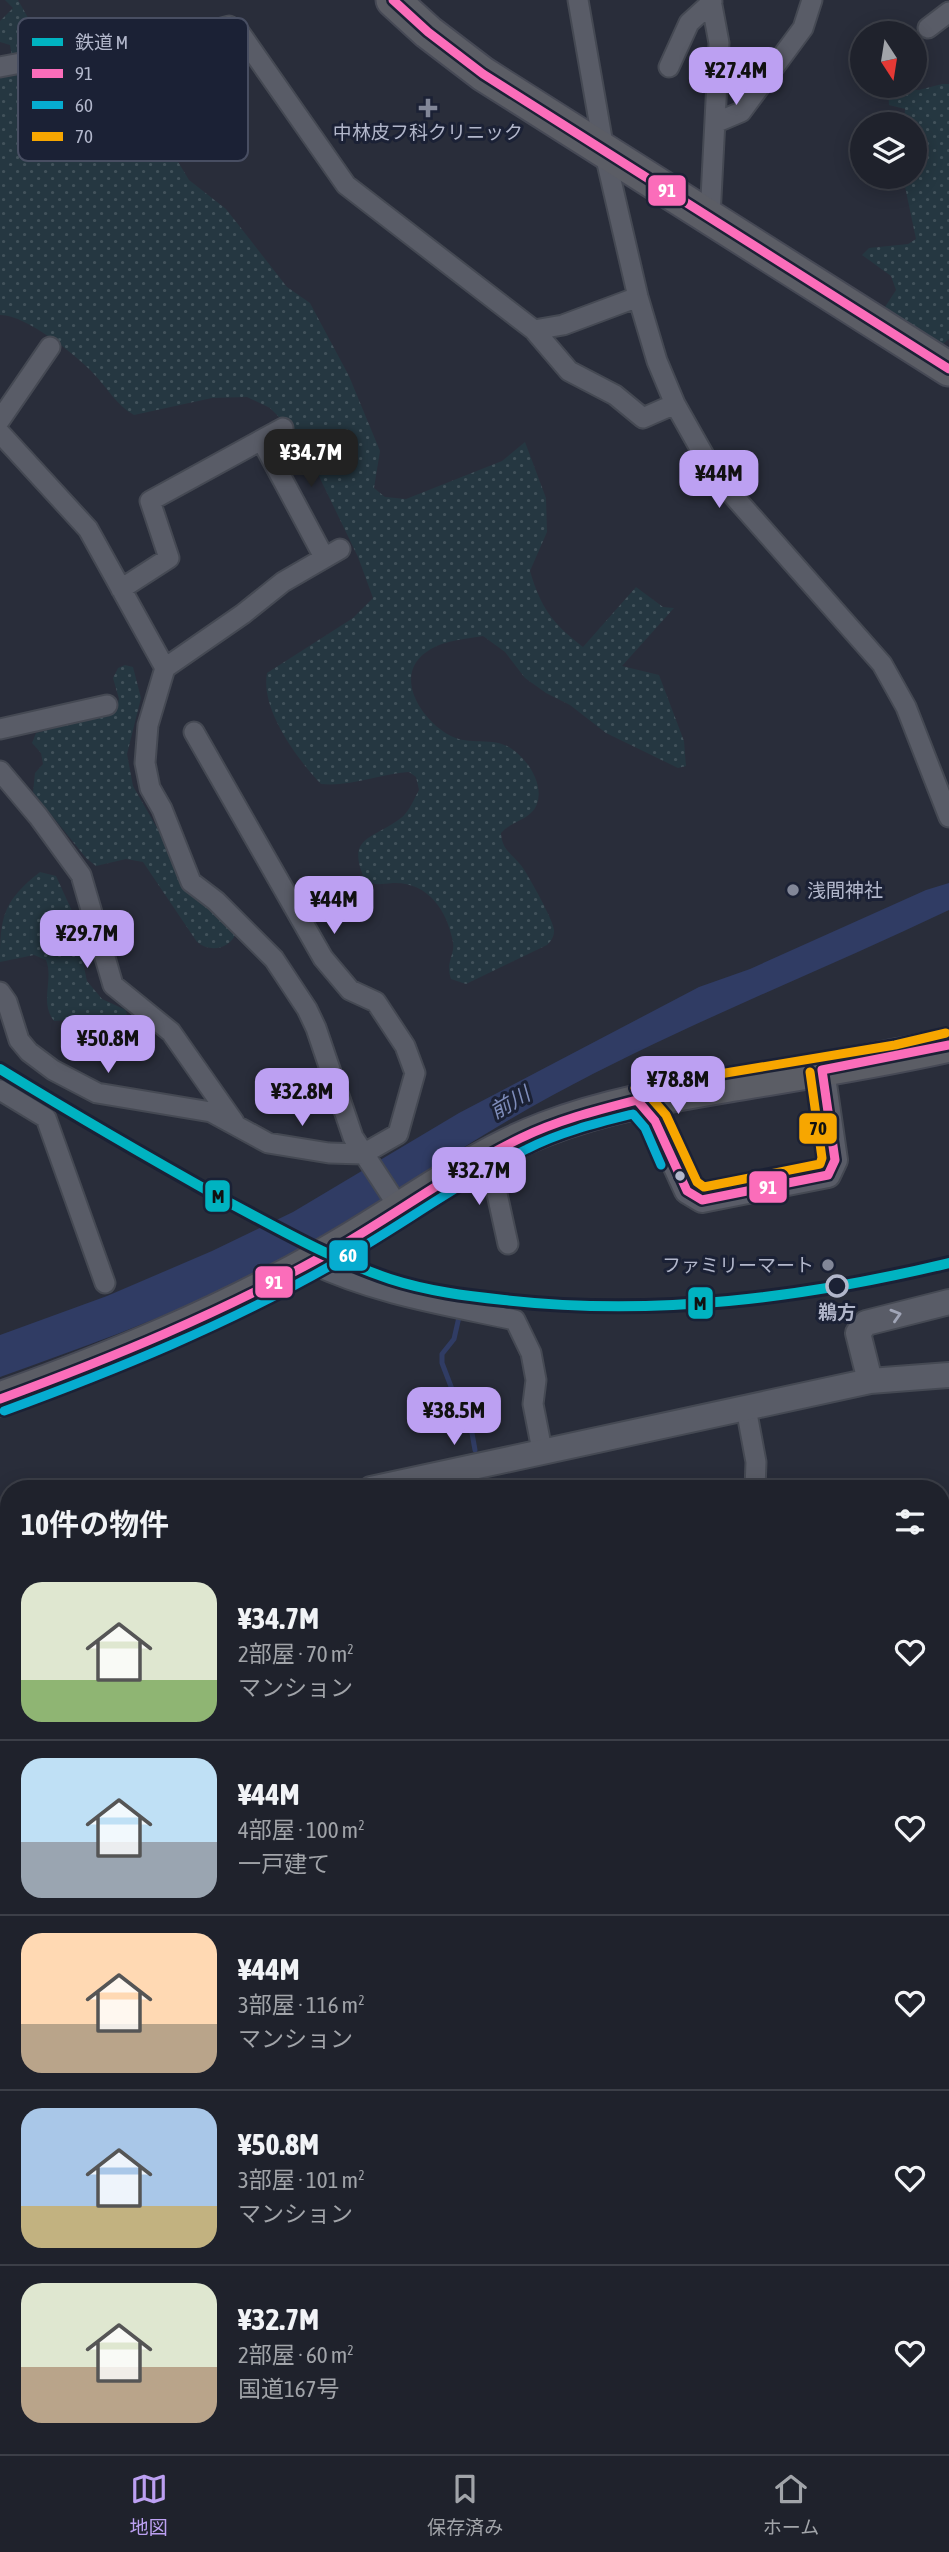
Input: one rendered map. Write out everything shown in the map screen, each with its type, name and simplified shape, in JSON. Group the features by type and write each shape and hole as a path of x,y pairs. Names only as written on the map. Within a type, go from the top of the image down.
{"highway":[{"path":"393,0 428,32 483,74 949,369"},
{"path":"0,1399 223,1311 310,1263 395,1202 544,1129 638,1100 822,1070 949,1045"}],"street":[{"path":"578,0 604,150 638,297 657,361 675,404 715,475 883,664 906,707 949,817"},
{"path":"715,123 740,112 803,28 813,0"},
{"path":"710,217 719,43 712,1"},
{"path":"669,67 689,23 712,1"},
{"path":"928,28 949,12"},
{"path":"248,48 346,185 534,330 569,371 615,395 643,418 675,404"},
{"path":"0,67 18,64"},
{"path":"534,330 550,329 638,297"},
{"path":"0,420 50,347"},
{"path":"121,589 169,558 150,501 283,428"},
{"path":"262,441 332,553 283,582 243,614 165,668 148,725 145,763 150,788 162,810 191,882 216,901 274,959 307,1009 353,1138 395,1202"},
{"path":"3,443 88,529 165,668"},
{"path":"0,729 107,705"},
{"path":"0,992 7,1002 19,1040 29,1052 53,1070 97,1093 190,1107 234,1122 268,1143 365,1158 398,1134 415,1073 405,1046 376,1002 351,990 323,958 194,732"},
{"path":"0,771 38,816 81,876 113,985 171,1032 234,1122"},
{"path":"638,1100 655,1121 687,1192 702,1200 828,1175 835,1160 822,1070"},
{"path":"0,1090 47,1118 105,1283"},
{"path":"485,1158 492,1171 508,1244"},
{"path":"310,1263 343,1279 408,1298 515,1320 530,1345 536,1380 533,1404 542,1450"},
{"path":"870,1381 858,1333 866,1323 949,1302"},
{"path":"410,1480 870,1381 949,1375"},
{"path":"746,1408 756,1462 755,1480"}],"shaded area":[{"path":"5,0 18,0 28,18 18,18 18,55 12,56 10,45 0,42 0,21 13,8"},
{"path":"18,75 18,161 178,161 189,180 226,209 287,287 310,303 349,376 380,451 374,488 385,497 406,499 502,461 525,442 546,498 547,532 530,571 543,605 563,630 583,647 636,587 663,607 674,608 622,666 659,675 684,741 686,766 678,768 606,733 570,705 546,693 525,678 505,652 483,636 437,646 419,659 412,670 411,682 420,708 440,729 458,739 505,745 524,759 533,773 539,796 537,804 530,814 501,833 506,848 523,868 553,926 553,937 547,945 466,984 451,979 449,968 453,942 446,919 434,900 416,887 405,884 366,883 360,868 360,848 371,836 401,818 406,812 419,790 416,777 409,772 343,784 321,784 282,733 269,702 267,673 353,618 373,598 358,557 301,439 270,408 247,397 212,398 134,415 62,346 22,321 0,315 0,77"},
{"path":"949,84 949,339 939,347 883,310 896,290 891,276 862,255 869,248 908,244 916,239 906,189 927,189 927,112 905,112 905,109 889,105 889,98 928,98 928,88"},
{"path":"125,665 133,667 141,698 127,754 133,786 160,833 181,880 236,933 229,943 219,948 197,942 143,862 126,859 96,866 86,858 33,792 35,773 43,764 41,753 32,743 36,733 115,712 119,699 113,678 118,668"},
{"path":"40,872 56,876 72,911 87,981 102,999 126,1010 127,1016 54,1021 47,999 49,975 46,960 34,955 0,962 1,933 6,911 18,892"}],"water":[{"name":"前川","path":"949,883 949,910 700,1022 553,1095 278,1261 179,1309 0,1377 0,1335 107,1296 212,1251 293,1212 459,1113 699,987 750,969 926,890"}],"waterway":[{"path":"459,1317 454,1339 442,1354 442,1363 455,1397 467,1405 475,1450"}],"rail line":[{"name":"M","path":"0,1069 170,1170 308,1244 369,1271 432,1290 560,1305 673,1305 784,1295 949,1263"}],"transit line":[{"name":"91","path":"393,0 428,32 483,74 949,369"},
{"name":"70","path":"635,1088 895,1045 946,1033"},
{"name":"91","path":"0,1399 125,1351 286,1276 350,1241 447,1180 521,1138 578,1116 637,1100 655,1121 687,1191 702,1200 828,1175 835,1160 822,1070 949,1045"},
{"name":"70","path":"646,1092 666,1115 697,1182 704,1187 820,1164 822,1158 810,1072"},
{"name":"60","path":"4,1411 129,1363 251,1308 355,1252 501,1162 552,1138 633,1114 645,1128 661,1165"}],"place":[{"name":"中林皮フ科クリニック","path":"428,108"},
{"name":"浅間神社","path":"793,890"},
{"name":"ファミリーマート","path":"828,1265"},
{"name":"鵜方","path":"837,1286"}]}
